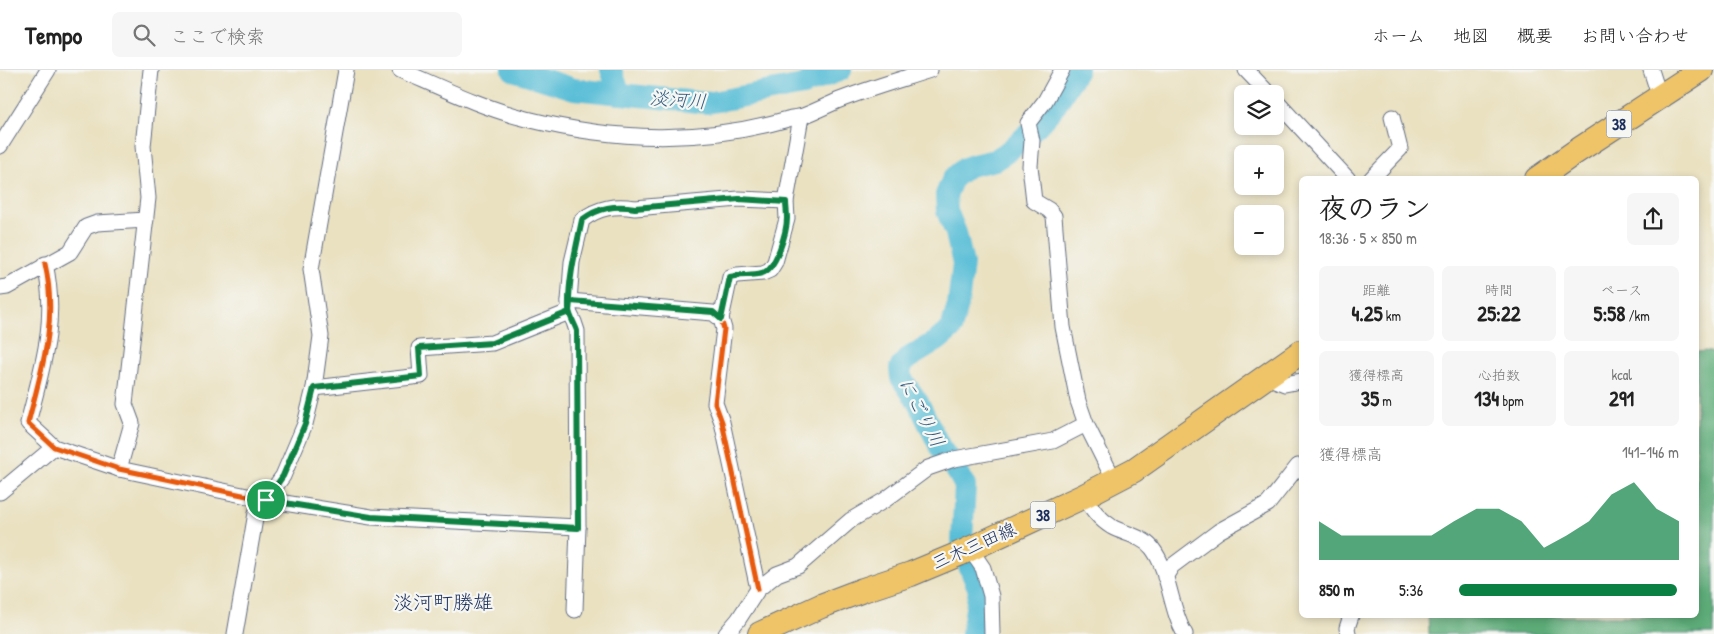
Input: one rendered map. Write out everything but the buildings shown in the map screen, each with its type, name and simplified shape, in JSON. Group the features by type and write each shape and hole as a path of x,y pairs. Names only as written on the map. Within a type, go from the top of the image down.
{"main road":[{"name":"38","path":"1541,176 1701,70"},
{"name":"三木三田線","path":"760,634 821,606 911,574 970,549 1084,496 1134,470 1299,353"}],"street":[{"path":"0,146 48,70"},
{"path":"119,469 132,423 125,404 148,198 143,146 151,70"},
{"path":"235,634 256,513 283,476 305,424 314,388 321,336 311,269 346,70"},
{"path":"400,70 468,100 526,119 609,135 698,136 755,128 801,117 838,101 930,70"},
{"path":"1062,70 1045,101 1028,123 1032,141 1030,166 1034,201 1049,210 1054,216 1063,327 1078,401 1086,424 1114,480"},
{"path":"1246,70 1260,85"},
{"path":"1651,70 1660,98"},
{"path":"1284,110 1345,176"},
{"path":"758,589 722,422 715,403 724,329 721,319 730,277 763,273 770,270 775,262 787,219 786,202 801,117"},
{"path":"1374,176 1400,148 1392,117"},
{"path":"575,610 578,528 577,331 569,306 572,262 582,220 594,212 620,206 635,208 739,199 786,202"},
{"path":"0,288 70,252 86,227 97,222 146,220"},
{"path":"46,264 50,284 51,317 45,358 28,423 54,447 119,469 266,500 371,517 578,528"},
{"path":"314,388 421,376 419,348 492,343 569,306 713,312 721,319"},
{"path":"1267,377 1285,384 1299,382"},
{"path":"726,634 738,620 758,589 777,574 798,566 852,520 884,500 928,468 954,459 1053,441 1086,424"},
{"path":"0,492 54,447"},
{"path":"1165,577 1172,566 1219,531 1268,504 1298,466 1299,467"},
{"path":"1084,496 1097,516 1113,527 1146,542 1153,549 1185,634"},
{"path":"970,549 983,568 991,596 992,634"},
{"path":"1348,634 1347,628 1350,618"}],"green space":[{"path":"1699,352 1714,353 1714,634 1429,634 1428,618 1699,618"}],"waterway":[{"name":"淡河川","path":"513,70 574,89 707,103 803,85 841,70"},
{"path":"611,70 620,94"},
{"name":"にごり川","path":"962,541 965,486 940,447 918,402 901,378 900,368 907,359 938,340 951,329 958,305 963,264 956,233 947,211 946,195 953,178 965,168 995,160 1036,127 1056,105 1077,70"},
{"name":"にごり川","path":"969,566 979,590 972,634"}],"cycle path":[{"path":"45,264 50,305 47,344 28,423 54,447 119,469 266,500 371,517 578,527"},
{"path":"314,388 421,376 419,348 492,343 569,312 569,301 713,313 721,319 724,329 715,403 722,422 758,589"}],"district":[{"name":"淡河町勝雄","path":"443,602"}],"route":[{"path":"266,500 283,476 305,424 314,388 421,376 419,348 492,343 569,312 570,301 713,312 721,319 730,277 763,273 770,270 775,262 787,219 786,202 739,199 635,208 620,206 594,212 582,220 572,262 569,312 577,331 578,528 371,517 266,500"}]}
